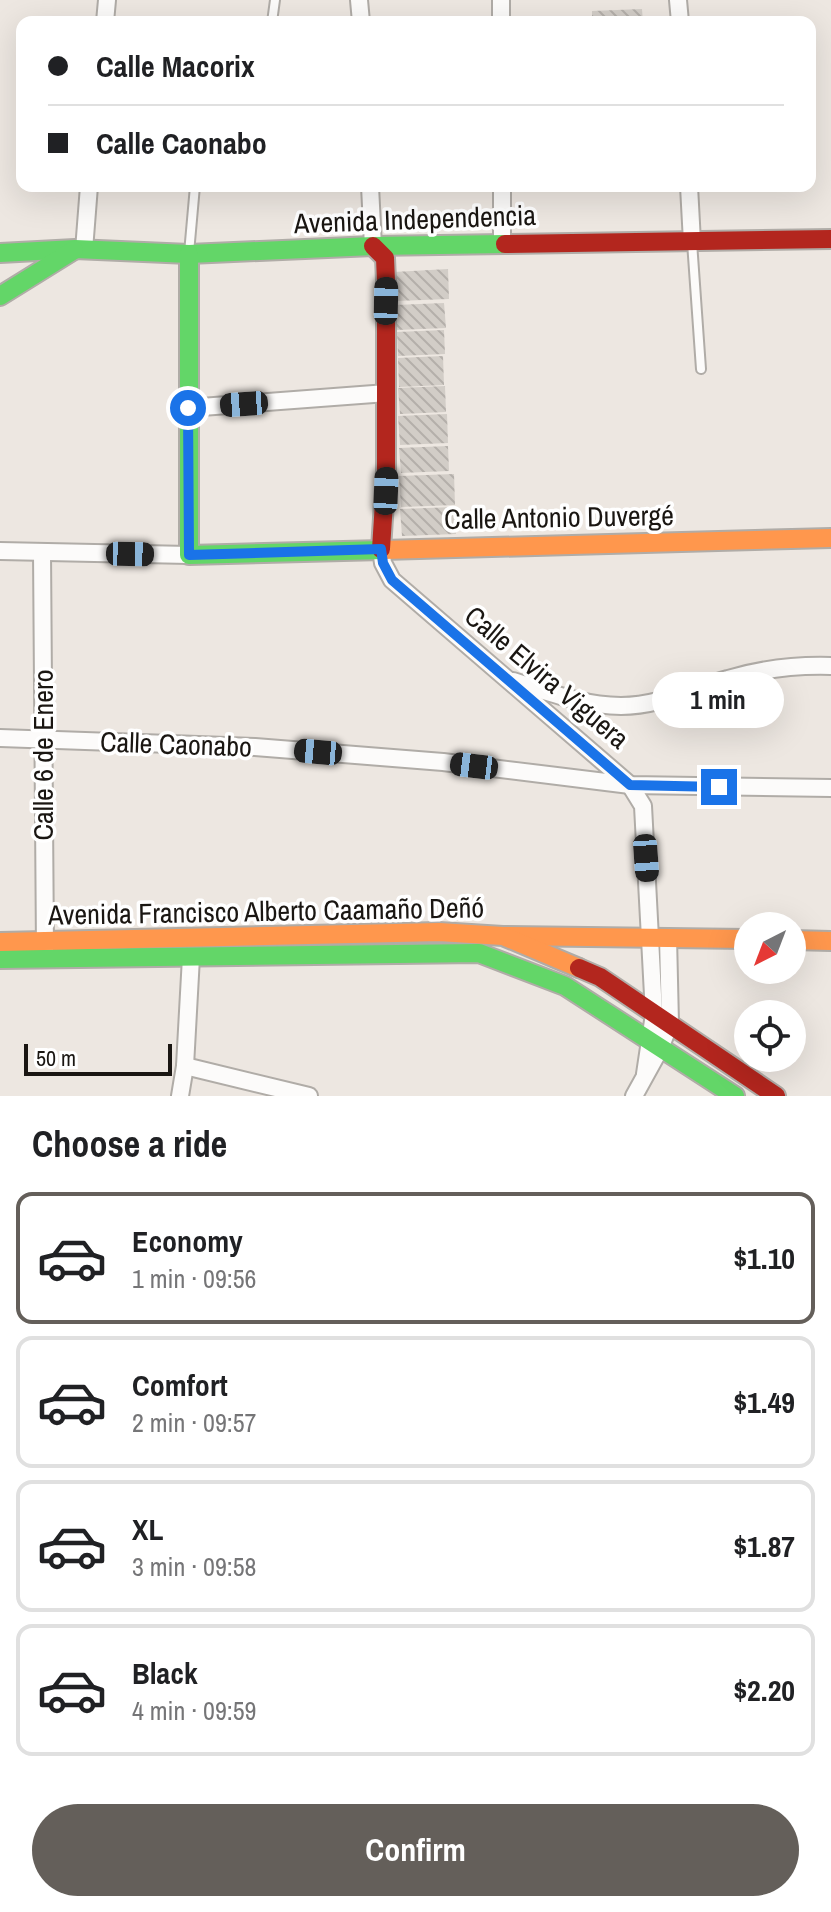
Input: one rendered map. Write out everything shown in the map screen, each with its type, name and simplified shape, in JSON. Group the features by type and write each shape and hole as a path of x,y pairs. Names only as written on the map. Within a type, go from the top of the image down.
{"main road":[{"name":"Avenida Independencia","path":"0,253 80,250 189,254 373,246 831,239"},
{"path":"373,246 386,260 385,512 381,549"},
{"path":"0,296 80,250"},
{"path":"189,254 189,555"},
{"name":"Calle Antonio Duvergé","path":"189,555 831,538"},
{"name":"Avenida Francisco Alberto Caamaño Deñó","path":"0,959 45,950 439,932 503,936 600,977 776,1096"},
{"path":"503,936 734,939"},
{"path":"806,940 831,941"},
{"name":"Avenida Francisco Alberto Caamaño Deñó","path":"0,942 45,950 191,957 479,953 565,986 735,1096"}],"street":[{"path":"80,250 88,192"},
{"path":"370,192 373,246"},
{"path":"502,192 502,243"},
{"path":"689,192 692,242"},
{"path":"188,408 387,393"},
{"name":"Calle Elvira Viguera","path":"381,549 383,563 392,580 630,785 643,806 660,937 662,1019 645,1074 634,1096"},
{"name":"Calle Antonio Duvergé","path":"0,551 189,555"},
{"name":"Calle 6 de Enero","path":"42,552 45,950"},
{"path":"504,679 584,702 623,706 675,698 730,678 791,666 831,666"},
{"name":"Calle Caonabo","path":"0,738 271,748 443,762 630,785 831,788"},
{"path":"180,1096 185,1066 191,957"},
{"path":"185,1066 309,1096"}],"lane":[{"path":"189,254 194,192"},
{"path":"692,242 701,369"}],"building":[{"path":"642,9 643,16 592,16 592,11"},
{"path":"448,269 449,299 396,301 394,272"},
{"path":"444,303 446,328 397,330 395,305"},
{"path":"444,330 445,354 398,356 397,332"},
{"path":"443,356 444,385 399,387 398,358"},
{"path":"445,386 446,412 400,414 398,388"},
{"path":"447,414 448,443 400,445 398,416"},
{"path":"448,446 449,471 401,473 399,448"},
{"path":"454,474 455,505 401,507 399,476"},
{"path":"455,507 456,534 402,536 400,509"}],"traffic: fast":[{"path":"0,253 75,249 189,254 505,244"},
{"path":"0,296 74,250"},
{"path":"189,254 189,555 383,550"},
{"path":"0,959 479,953 565,986 735,1096"}],"traffic: slow":[{"path":"383,550 831,538"},
{"path":"0,942 439,932 503,936 579,968"},
{"path":"505,936 734,939"},
{"path":"806,940 831,941"}],"traffic: jam":[{"path":"505,244 831,239"},
{"path":"373,246 385,258 386,281 386,471 381,549"},
{"path":"579,968 600,977 776,1096"}],"route":[{"path":"188,408 189,555 381,549 383,563 392,580 630,785 719,787"}]}
